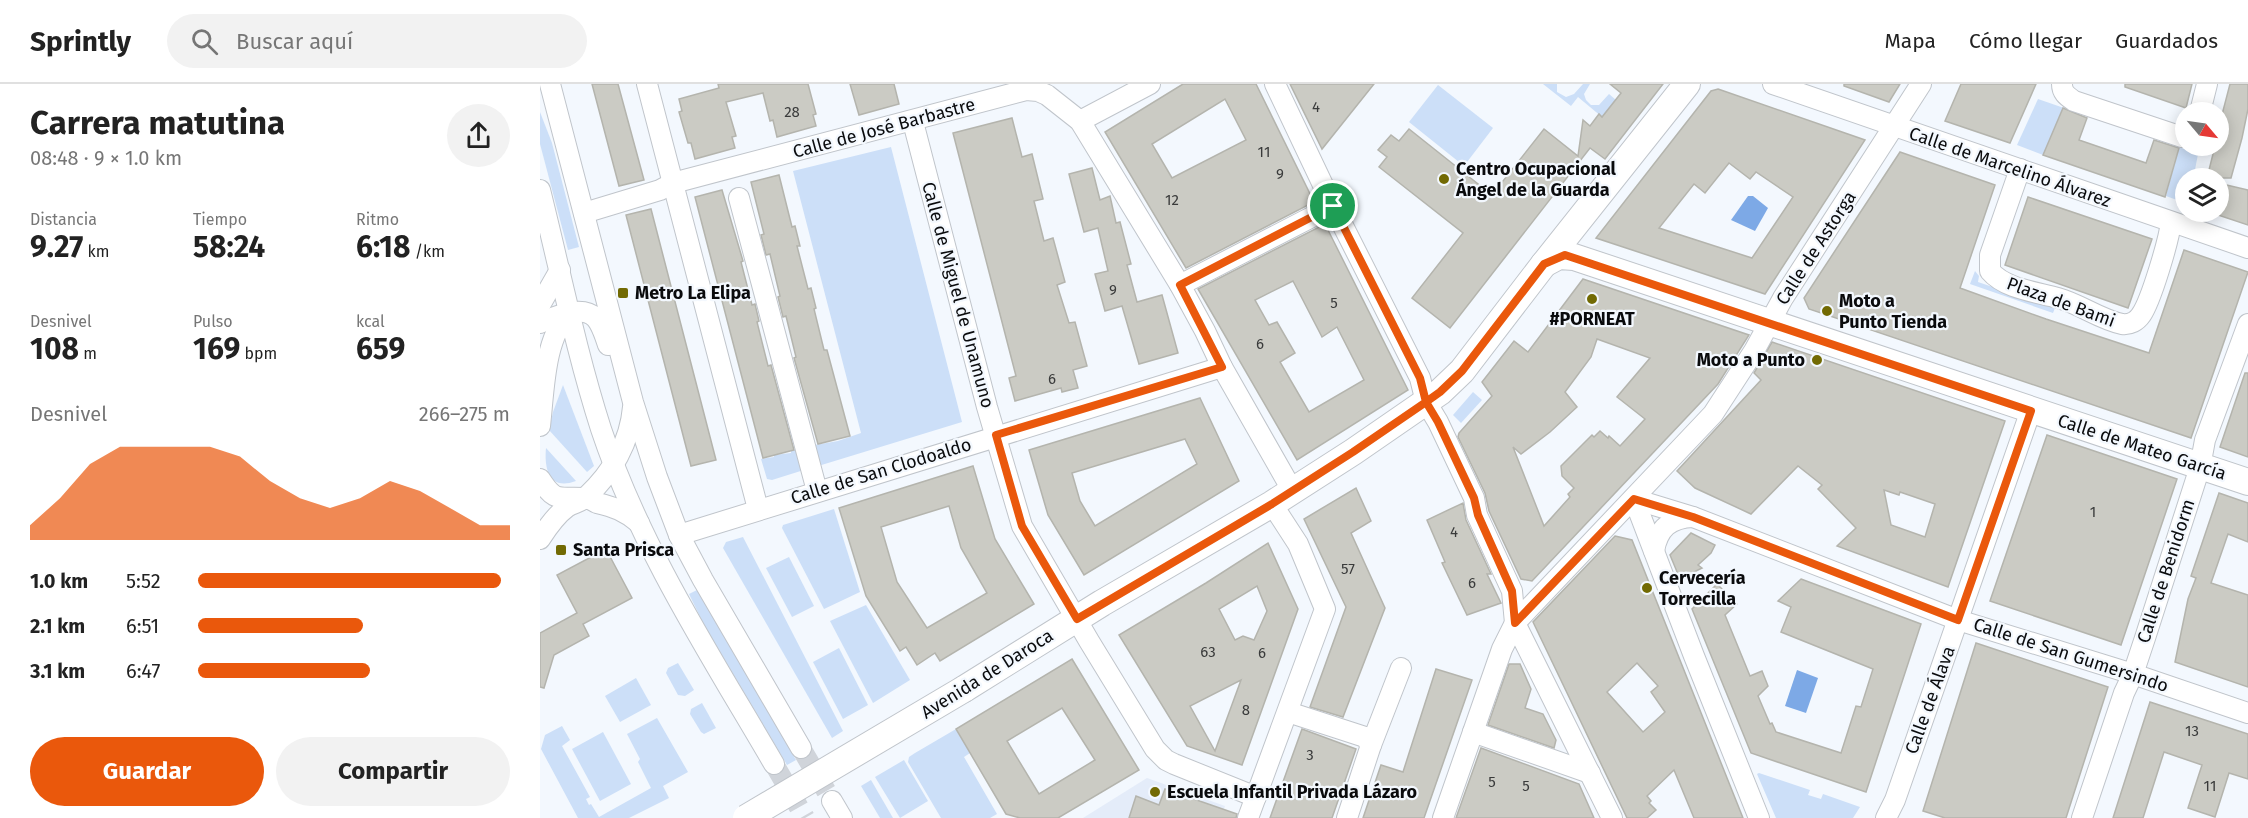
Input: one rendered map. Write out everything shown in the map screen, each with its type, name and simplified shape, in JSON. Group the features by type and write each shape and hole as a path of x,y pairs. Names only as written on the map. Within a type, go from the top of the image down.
{"main road":[{"name":"Avenida de Daroca","path":"746,818 1282,497 1353,452 1440,392 1462,371 1682,86"},
{"path":"1576,224 1574,237 1576,246 1584,258 1592,263"},
{"name":"Calle de Mateo García","path":"1544,264 1565,255 1592,263 2248,482"}],"street":[{"path":"550,84 631,394 657,477 679,535 801,748"},
{"path":"647,84 758,509"},
{"path":"1080,121 1150,84"},
{"path":"1275,84 1333,206 1420,378 1426,402 1474,498 1478,515 1512,591 1515,623 1612,818"},
{"name":"Calle de Marcelino Álvarez","path":"1773,84 2248,248"},
{"name":"Calle de Astorga","path":"1515,623 1713,414 1754,351 1769,321 1921,84"},
{"path":"2062,84 2062,90 2074,101 2175,135"},
{"path":"2202,102 2207,84"},
{"name":"Calle de José Barbastre","path":"584,213 660,190 673,183 913,122 1026,90 1038,91 1047,95 1080,121 1180,285 1222,367 1276,458 1282,497 1298,544 1325,609 1248,818"},
{"name":"Calle de Miguel de Unamuno","path":"913,122 1022,526 1161,756 1174,764 1256,796"},
{"name":"Plaza de Bami","path":"2020,170 1990,255 1990,271 2002,280 2045,296 2061,299 2123,324 2135,321 2145,309 2169,236 2171,222"},
{"path":"540,190 585,374 614,463 652,552 774,764"},
{"path":"739,198 817,491"},
{"path":"1180,285 1333,206"},
{"path":"540,305 560,270"},
{"path":"540,323 578,310 592,314 605,338 617,372 631,394 628,434 614,463 586,498 566,508 555,518 540,539"},
{"path":"540,426 551,343 558,328 570,313"},
{"name":"Calle de Benidorm","path":"2082,818 2124,693 2133,674 2200,467 2205,440 2248,324"},
{"path":"540,361 546,381"},
{"name":"Calle de San Clodoaldo","path":"679,535 996,435 1222,367"},
{"name":"Calle de Álava","path":"1889,817 2031,411"},
{"path":"540,479 556,496 564,499 586,498 622,510 640,524"},
{"path":"1634,499 1759,818"},
{"name":"Calle de San Gumersindo","path":"1634,499 1693,517 1958,620 2133,674 2248,713"},
{"path":"1654,551 1656,539 1665,526 1682,517 1693,517"},
{"path":"1443,818 1502,649 1515,623"},
{"path":"1347,818 1371,745 1401,668"},
{"path":"1288,712 1365,737 1371,745"},
{"path":"1473,732 1590,772"}],"shaded area":[{"path":"1543,84 1557,84 1557,92 1566,97 1574,94 1583,84 1590,84 1584,94 1591,105 1599,105 1609,94 1616,100 1602,117 1578,97 1571,106"},
{"path":"1438,85 1493,128 1464,166 1409,122"},
{"path":"2038,99 2064,108 2043,155 2017,145"},
{"path":"540,112 552,143 579,247 568,250 540,144"},
{"path":"891,147 962,422 815,467 809,446 838,441 861,433 793,171"},
{"path":"2177,156 2198,156 2195,168 2175,168 2175,199 2166,196"},
{"path":"1975,271 1979,276 1978,282 2055,308 2053,313 1970,284"},
{"path":"563,385 594,466 587,472 549,430"},
{"path":"1473,392 1482,400 1461,423 1453,415"},
{"path":"546,448 576,481 560,483 550,476 546,463"},
{"path":"802,448 807,469 772,480 767,479 761,459 791,453 791,451"},
{"path":"834,509 860,592 824,609 782,528 783,525"},
{"path":"743,537 843,731 832,738 723,548 726,542"},
{"path":"789,557 814,606 792,617 766,568"},
{"path":"697,590 796,760 787,765 704,625 689,594"},
{"path":"866,605 910,680 873,703 830,621"},
{"path":"839,648 868,705 843,719 813,662"},
{"path":"678,663 694,690 685,696 678,695 666,673 668,668"},
{"path":"636,678 651,705 620,722 605,696"},
{"path":"702,703 716,728 704,734 690,714 691,709"},
{"path":"657,718 688,772 663,786 669,798 629,818 578,818 541,749 545,735 562,726 570,740 562,746 590,797 586,799 589,805 591,804 599,817 651,788 627,734"},
{"path":"956,729 970,753 964,757 997,814 990,818 941,818 908,762 909,757"},
{"path":"603,732 631,784 600,801 572,749"},
{"path":"904,760 928,801 900,818 875,777"},
{"path":"1757,774 1810,790 1808,795 1821,799 1823,794 1860,807 1853,818 1776,818"},
{"name":"Escuela Infantil Privada Lázaro","path":"1147,778 1225,806 1221,818 1083,818"},
{"path":"871,780 893,818 880,818 861,786"}],"water":[{"path":"1748,196 1753,196 1768,208 1755,231 1731,220"},
{"path":"1797,670 1818,678 1806,713 1785,706"}],"building":[{"path":"592,84 618,84 644,180 619,186"},
{"path":"718,84 808,84 816,114 813,115 816,126 777,137 773,120 770,121 763,93 726,102 736,136 732,137 735,148 695,159 679,112 682,111 679,99 719,88"},
{"path":"850,84 894,84 899,104 859,115"},
{"path":"1183,84 1256,84 1314,202 1186,268 1105,132","holes":["1225,99 1246,140 1172,178 1152,144"]},
{"path":"1290,84 1374,84 1322,149"},
{"path":"1610,84 1663,84 1605,159 1590,148 1450,328 1412,298 1463,233 1379,167 1387,157 1378,150 1391,135 1399,141 1409,129 1492,195 1544,129 1578,156 1583,120 1590,126 1599,114 1602,117 1621,93"},
{"path":"1844,84 1900,84 1889,102 1844,86"},
{"path":"1961,84 2036,84 2010,143 1945,121"},
{"path":"2125,84 2192,84 2188,102 2175,102 2175,104 2125,87"},
{"path":"2230,84 2248,84 2248,109 2231,178 2229,178 2229,168 2210,168 2212,156 2229,156 2229,102 2225,102"},
{"path":"1718,89 1865,140 1765,294 1596,238 1711,91","holes":["1729,163 1750,179 1756,172 1793,197 1752,258 1659,228 1694,184 1705,193"]},
{"path":"2063,108 2087,118 2079,140 2146,163 2154,140 2175,147 2177,156 2165,197 2043,155"},
{"path":"1012,118 1022,157 1032,154 1043,199 1034,201 1044,241 1053,238 1065,282 1057,285 1069,323 1075,322 1087,366 1073,370 1078,388 1062,392 1061,388 1015,401 1009,378 1016,376 953,133"},
{"path":"1900,152 1995,185 1960,288 2046,319 2149,353 2184,250 2248,272 2191,438 1809,309 1804,298"},
{"path":"1092,168 1100,200 1110,196 1116,223 1120,222 1131,264 1127,265 1137,302 1162,295 1178,353 1139,364 1122,306 1105,311 1095,274 1108,271 1098,228 1084,232 1069,174"},
{"path":"779,175 792,227 795,226 800,246 797,246 808,289 811,288 824,350 827,350 850,436 818,444 794,358 796,357 786,316 783,317 770,254 766,255 761,235 764,234 751,182"},
{"path":"2229,186 2248,190 2248,225 2229,219"},
{"path":"722,190 743,261 741,262 752,305 755,304 768,366 771,365 794,450 763,458 695,197"},
{"path":"2028,197 2152,239 2128,308 2005,265"},
{"path":"651,209 716,460 691,466 626,215"},
{"path":"1325,224 1408,390 1297,460 1198,289","holes":["1293,281 1322,337 1337,327 1364,380 1309,412 1280,362 1295,353 1277,322 1269,325 1255,300"]},
{"path":"1583,279 1749,335 1718,384 1532,581 1521,579 1489,511 1485,493 1458,437 1492,396 1482,382 1514,341 1528,352","holes":["1597,339 1650,358 1617,397 1645,419 1620,446 1600,431 1594,437 1592,435 1561,466 1562,476 1574,488 1568,494 1570,497 1544,526 1513,447 1521,454 1577,407 1565,392 1591,357"]},
{"path":"1772,342 2005,421 1948,587 1837,546 1856,528 1818,489 1822,485 1798,466 1751,514 1695,488 1677,471 1761,380 1754,373","holes":["1884,490 1899,495 1900,492 1935,504 1925,537 1891,525"]},
{"path":"2245,373 2248,373 2248,457 2220,447"},
{"path":"1200,398 1239,481 1084,575 1048,515 1029,450","holes":["1185,439 1197,464 1095,526 1080,501 1072,473"]},
{"path":"2047,435 2177,479 2121,645 1990,601"},
{"path":"973,466 995,539 1034,604 940,661 935,653 917,665 906,647 900,651 866,596 839,508","holes":["949,506 961,548 987,593 927,628 897,582 881,527"]},
{"path":"1356,488 1371,521 1351,533 1385,608 1343,717 1310,707 1346,607 1304,519"},
{"path":"2219,493 2248,503 2248,542 2228,534 2211,583 2248,595 2248,687 2175,662 2188,599 2196,578 2191,576"},
{"path":"1463,503 1466,520 1491,574 1487,574 1501,603 1467,615 1442,563 1445,562 1427,520"},
{"path":"1691,533 1715,545 1711,553 1698,565 1702,568 1680,579 1670,555"},
{"path":"1615,536 1632,540 1743,818 1694,818 1674,770 1647,796 1651,801 1649,803 1656,810 1647,818 1627,818 1533,622","holes":["1637,663 1658,686 1651,692 1665,712 1643,732 1607,692"]},
{"path":"1268,543 1298,609 1242,765 1187,746 1119,635","holes":["1257,586 1267,611 1254,640 1243,636 1235,640 1219,609","1241,680 1215,751 1190,706"]},
{"path":"606,549 632,598 583,624 589,636 554,655 544,688 540,687 540,633 577,613 557,575"},
{"path":"1801,579 1921,624 1866,792 1751,753 1692,609 1717,584 1737,604 1725,615 1750,676 1762,671 1768,686 1758,696 1770,724 1772,723 1776,732 1841,753 1856,706 1861,707 1873,669 1781,632 1791,607 1778,601"},
{"path":"1976,643 2108,687 2066,818 1945,818 1923,811"},
{"path":"1072,659 1139,770 1058,818 1020,818 1006,814 956,729","holes":["1062,708 1095,760 1039,794 1007,741"]},
{"path":"1509,664 1520,664 1531,689 1525,708 1543,714 1556,740 1554,748 1488,725"},
{"path":"1436,669 1472,680 1424,818 1363,818 1381,765 1403,772"},
{"path":"2150,702 2248,734 2248,779 2229,773 2215,817 2188,808 2202,765 2164,752 2143,818 2113,818"},
{"path":"1302,729 1356,749 1332,818 1270,818"},
{"path":"1481,748 1579,784 1594,818 1456,818"},
{"path":"1165,789 1237,814 1236,818 1129,818 1136,796 1159,805"}],"tunnel":[{"path":"801,748 832,801"},
{"path":"774,764 805,818"}],"place":[{"name":"Centro Ocupacional Ángel de la Guarda","path":"1444,179"},
{"name":"Metro La Elipa","path":"623,293"},
{"name":"#PORNEAT","path":"1592,299"},
{"name":"Moto a Punto Tienda","path":"1827,311"},
{"name":"Moto a Punto","path":"1817,360"},
{"name":"Santa Prisca","path":"561,550"},
{"name":"Cervecería Torrecilla","path":"1647,588"},
{"name":"Escuela Infantil Privada Lázaro","path":"1155,792"}],"route":[{"path":"1333,206 1180,285 1222,367 996,435 1022,526 1077,619 1272,504 1426,402 1474,498 1478,515 1512,591 1515,623 1634,499 1693,517 1958,620 2031,411 1769,321 1565,255 1544,264 1462,371 1426,402 1420,378 1333,206"}]}
